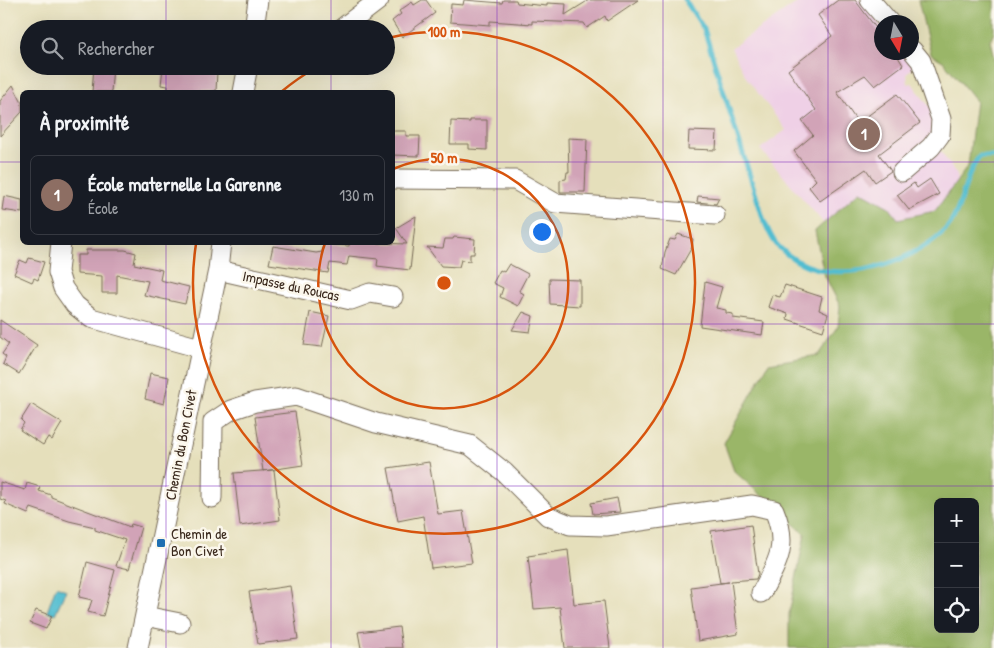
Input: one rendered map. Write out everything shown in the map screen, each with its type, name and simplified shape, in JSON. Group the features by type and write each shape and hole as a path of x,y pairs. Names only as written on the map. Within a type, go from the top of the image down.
{"street":[{"path":"255,20 258,0"},
{"path":"353,20 379,0"},
{"path":"870,0 883,15"},
{"path":"902,172 931,147 940,135 941,119 919,59"},
{"path":"243,90 246,75"},
{"path":"395,179 515,180 554,203 715,215"},
{"path":"61,245 58,272 63,288 75,306 91,318 200,348"},
{"name":"Chemin du Bon Civet","path":"138,648 218,270 221,245"},
{"name":"Impasse du Roucas","path":"218,270 351,300 370,293 393,297"},
{"path":"187,419 213,422 231,410 255,402 296,396 376,423 470,445 504,472 548,516 570,525 606,526 752,505 774,510 781,526 780,560 761,593"},
{"path":"212,498 213,422"},
{"path":"145,616 180,623"}],"shaded area":[{"path":"801,0 860,0 874,17 874,60 910,60 915,65 907,73 908,84 912,83 931,109 937,146 957,175 954,208 857,262 760,149 786,130 746,77 731,48"}],"green space":[{"path":"918,0 994,0 994,32 990,40 994,58 994,648 789,648 789,614 805,534 734,471 724,443 769,363 819,355 838,327 840,306 824,274 815,231 860,191 889,207 898,219 935,211 968,166 976,101 943,61 931,54"}],"water":[{"path":"56,586 66,590 55,614 47,612"}],"building":[{"path":"422,0 426,0 435,13 402,37 395,26 395,20 393,20 401,14 399,11 412,2 414,5"},
{"path":"464,0 502,3 503,0 516,0 517,3 547,6 547,3 566,4 565,15 589,0 638,0 607,21 605,16 587,28 584,23 532,21 532,24 490,21 490,25 450,22 451,4 463,5"},
{"path":"838,0 855,0 874,25 874,60 900,60 903,65 875,86 865,75 837,92 858,123 897,94 920,123 879,154 891,171 875,182 866,169 820,201 809,187 816,180 794,151 813,135 802,121 816,110 788,70 832,36 818,15"},
{"path":"93,75 112,75 111,90 92,90"},
{"path":"162,75 217,75 216,90 168,90 168,86 161,85"},
{"path":"13,85 20,99 20,114 0,136 0,101"},
{"path":"470,120 487,120 487,150 469,149 469,144 450,144 451,121 470,122"},
{"path":"395,131 406,131 406,136 420,136 419,156 395,155"},
{"path":"689,131 717,132 716,150 688,149"},
{"path":"568,138 587,139 585,192 560,192 560,180 566,179 567,172 569,172"},
{"path":"930,179 939,194 909,210 897,195 914,183 917,188"},
{"path":"4,196 20,200 20,213 2,210"},
{"path":"698,196 719,198 716,204 697,202"},
{"path":"416,216 410,270 377,266 378,259 349,256 347,265 330,263 328,273 269,264 273,246 316,253 322,252 324,245 407,244 396,228"},
{"path":"678,234 693,239 692,247 676,275 662,269 670,239 675,240"},
{"path":"454,237 475,239 474,254 470,254 470,261 461,260 459,267 441,266 427,247 443,248 445,239 453,239"},
{"path":"86,250 125,250 136,253 134,264 162,270 160,280 189,287 185,304 144,295 148,281 117,275 117,293 102,293 102,276 77,274 77,255 86,255"},
{"path":"29,258 44,262 38,280 34,278 32,282 14,274 20,260 27,263"},
{"path":"509,264 528,274 519,291 524,294 518,306 500,297 503,288 493,283 500,270 504,272"},
{"path":"549,279 580,280 580,306 550,304"},
{"path":"705,282 722,287 716,308 733,314 733,318 764,322 762,335 700,326"},
{"path":"785,285 822,297 819,310 828,314 823,331 787,319 788,314 768,307 772,295 780,297"},
{"path":"310,312 329,316 322,347 304,345"},
{"path":"523,312 533,316 530,332 512,330"},
{"path":"0,320 37,345 19,374 3,364 6,357 2,354 9,344 0,337"},
{"path":"150,373 169,377 164,404 145,399"},
{"path":"31,404 62,423 52,440 48,437 43,445 20,430 24,423 21,420"},
{"path":"295,412 303,465 263,471 255,417"},
{"path":"429,462 438,514 463,511 472,563 431,568 423,516 398,521 388,468"},
{"path":"274,470 280,520 240,526 234,473"},
{"path":"0,482 25,490 27,483 40,487 39,491 51,495 51,497 130,527 131,524 141,527 129,569 116,566 125,540 95,530 95,527 69,521 31,508 28,514 5,504 6,501 0,499"},
{"path":"617,498 620,512 593,514 591,503"},
{"path":"751,525 758,574 756,579 731,581 738,634 698,641 691,587 729,582 720,583 711,531"},
{"path":"568,550 574,604 604,601 610,648 565,648 560,607 534,609 528,556"},
{"path":"87,562 115,570 103,616 88,612 92,600 79,597"},
{"path":"290,586 298,639 258,644 249,592"},
{"path":"36,610 52,616 46,629 30,623"},
{"path":"399,627 402,648 361,648 358,632"}],"waterway":[{"path":"685,0 704,29 764,221 772,238 779,247 797,261 817,269 840,272 886,265 907,256 927,244 951,223 974,164 980,156 994,156"}],"place":[{"name":"École maternelle La Garenne","path":"864,134"},
{"name":"Chemin de Bon Civet","path":"161,543"}]}
